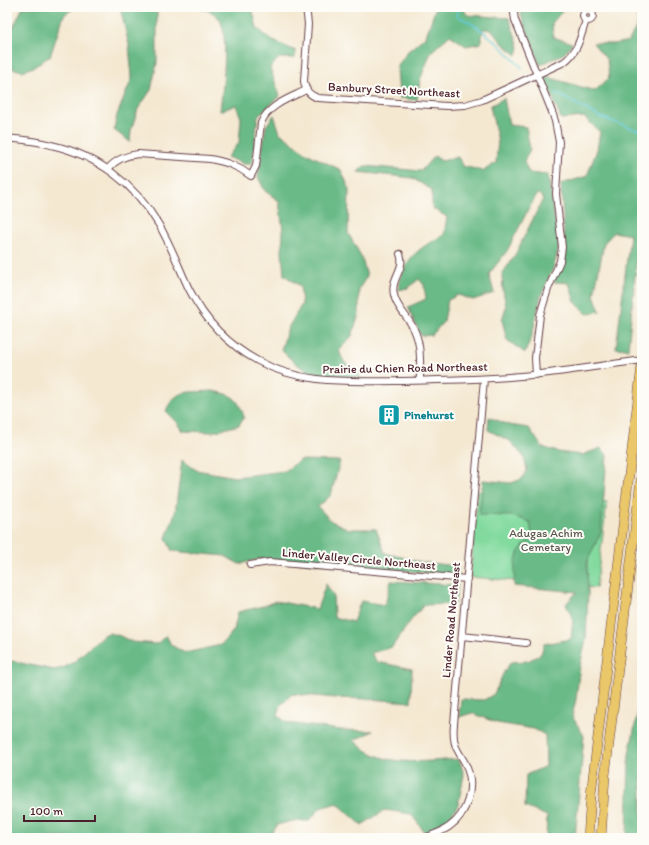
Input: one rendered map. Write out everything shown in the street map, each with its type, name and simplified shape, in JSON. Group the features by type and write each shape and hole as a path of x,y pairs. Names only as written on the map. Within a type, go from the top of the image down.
{"highway":[{"path":"588,838 591,795 642,365"},
{"path":"601,838 605,776 642,471"},
{"path":"605,776 605,838"}],"street":[{"path":"108,169 128,155 138,154 210,159 235,165 251,176 256,166 261,123 263,118 271,110 306,90 304,81 308,24 306,7"},
{"path":"514,7 515,20 538,75 558,133 559,151 556,194 562,247 560,260 548,289 540,315 535,358 536,375"},
{"name":"Banbury Street Northeast","path":"306,90 318,98 456,106 482,100 564,62 572,54 578,44 586,20"},
{"name":"Prairie du Chien Road Northeast","path":"7,138 38,142 62,148 89,158 120,178 146,205 160,226 190,291 203,312 224,336 243,352 276,370 302,378 319,380 484,379 536,375 642,360"},
{"path":"400,254 402,262 394,281 393,292 397,303 411,323 417,337 420,354 420,380"},
{"name":"Linder Road Northeast","path":"425,838 445,830 455,822 464,811 470,787 468,771 453,736 484,379"},
{"name":"Linder Valley Circle Northeast","path":"250,565 270,562 466,579"},
{"path":"462,636 526,643"}],"green space":[{"path":"23,7 76,7 64,15 50,56 34,67 22,71 11,68 7,65 7,40"},
{"path":"120,7 157,7 157,63 151,90 138,109 131,130 130,142 114,130 117,115 132,78 129,45"},
{"path":"197,7 252,7 257,28 271,40 296,51 295,58 279,58 270,68 280,96 258,116 252,164 244,164 227,157 239,143 241,118 236,105 220,111 224,76 224,33 221,23 215,14"},
{"path":"436,7 464,7 463,8 467,15 509,18 519,47 517,55 503,44 492,30 483,29 481,43 466,46 450,35 431,52 420,80 417,100 399,98 397,67 408,51 426,36"},
{"path":"521,7 572,7 564,9 552,23 553,37 572,43 565,53 540,65 521,15"},
{"path":"635,7 642,7 642,202 628,349 616,348 630,235 614,232 604,243 594,295 600,311 587,314 575,302 569,283 554,282 565,251 561,184 587,176 597,150 600,132 584,117 561,119 544,76 595,91 609,78 607,60 593,43 614,44 629,41 638,23"},
{"path":"504,98 509,125 526,127 530,149 524,162 529,173 548,175 559,246 554,266 541,296 532,335 525,353 507,340 502,320 506,307 502,274 514,257 543,199 538,193 507,251 489,274 494,293 473,300 458,295 448,300 444,321 432,335 421,336 408,307 426,299 424,285 419,279 408,288 398,290 404,270 413,256 426,245 444,235 447,217 432,208 432,190 412,178 358,172 364,166 421,171 434,156 442,161 458,157 463,166 483,171 496,163 498,141 490,106"},
{"path":"274,115 280,133 306,153 341,170 349,188 348,233 361,256 367,276 359,289 359,314 352,336 339,350 346,364 360,371 360,378 312,374 295,363 281,350 288,328 302,304 300,286 284,275 282,252 283,230 279,201 265,191 258,177 266,126"},
{"path":"213,391 226,394 237,401 244,417 239,425 212,432 183,431 178,423 166,411 174,398 179,395 191,392"},
{"path":"489,417 509,425 529,428 542,447 558,452 582,455 601,448 607,455 601,532 587,562 588,593 586,639 572,716 584,736 575,838 546,838 547,816 525,807 526,775 546,766 545,735 534,729 497,723 472,713 459,717 461,699 484,700 494,694 504,672 511,662 528,661 541,654 544,644 571,639 573,619 566,604 577,592 514,586 515,562 519,551 532,536 530,522 512,516 479,515 483,480 511,483 522,479 527,470 524,457 510,441 488,430"},
{"path":"182,460 196,470 235,477 285,471 300,460 340,461 331,495 318,507 331,521 349,529 376,529 385,553 420,562 457,566 459,575 261,559 239,564 225,556 172,551 166,538 175,513"},
{"name":"Adugas Achim Cemetary","path":"478,491 607,502 596,588 470,577"},
{"path":"391,581 458,585 455,604 424,605 392,647 371,653 377,662 412,669 411,702 292,694 280,706 278,716 288,723 341,730 373,731 354,740 365,749 376,755 389,759 417,762 459,759 464,775 458,805 444,826 426,834 411,814 385,810 362,825 337,803 320,808 309,821 292,821 277,825 268,838 7,838 7,660 54,670 63,668 74,662 103,635 109,633 118,635 132,642 157,644 166,635 171,645 185,653 221,645 234,630 238,612 276,601 317,609 326,584 333,595 334,617 353,622 361,601 385,605"},
{"path":"642,692 642,838 627,838 629,754"}],"waterway":[{"path":"459,7 457,16 484,32 523,69"},
{"path":"556,93 600,117 640,131"}],"place":[{"name":"Pinehurst","path":"389,415"}]}
